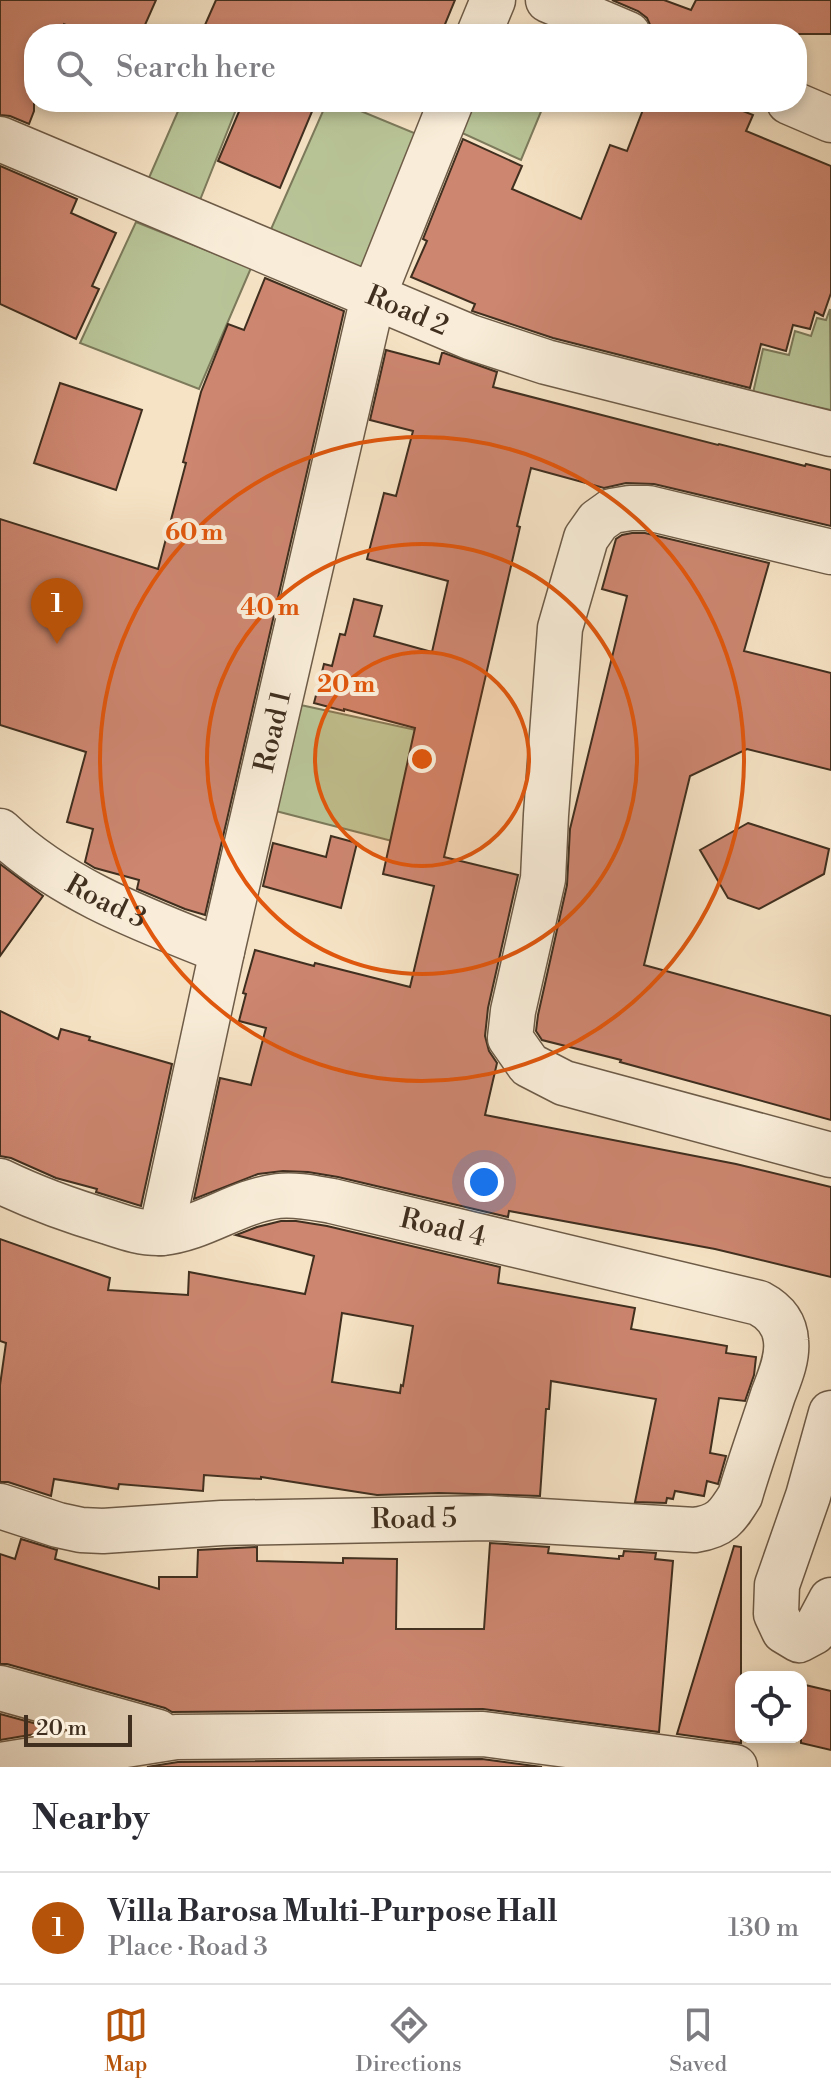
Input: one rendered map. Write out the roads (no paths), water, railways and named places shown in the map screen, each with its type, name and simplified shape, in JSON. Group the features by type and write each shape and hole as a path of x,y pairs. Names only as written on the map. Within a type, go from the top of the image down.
{"street":[{"path":"483,24 493,0"},
{"path":"548,0 604,24"},
{"path":"807,110 831,120"},
{"name":"Road 1","path":"161,1233 222,951 373,297 447,112"},
{"name":"Road 2","path":"0,139 470,337 546,362 831,434"},
{"path":"831,552 648,508 612,511 598,521 586,538 560,628 543,879 513,1011 510,1038 529,1065 564,1083 831,1155"},
{"name":"Road 3","path":"0,831 21,851 58,876 107,903 222,951"},
{"name":"Road 4","path":"0,1181 70,1211 144,1233 161,1233 201,1223 259,1200 293,1195 332,1201 759,1303 778,1318 787,1344 764,1424"},
{"path":"831,1413 808,1496 777,1585 776,1614 784,1631 799,1640 814,1632 831,1600"},
{"name":"Road 5","path":"0,1506 58,1525 103,1531 222,1523 489,1518 695,1530 721,1522 732,1510 740,1496 764,1424"},
{"path":"0,1688 176,1737"},
{"path":"0,1765 176,1737 483,1734 735,1767"}],"place":[{"name":"Villa Barosa Multi-Purpose Hall","path":"57,644"}]}
